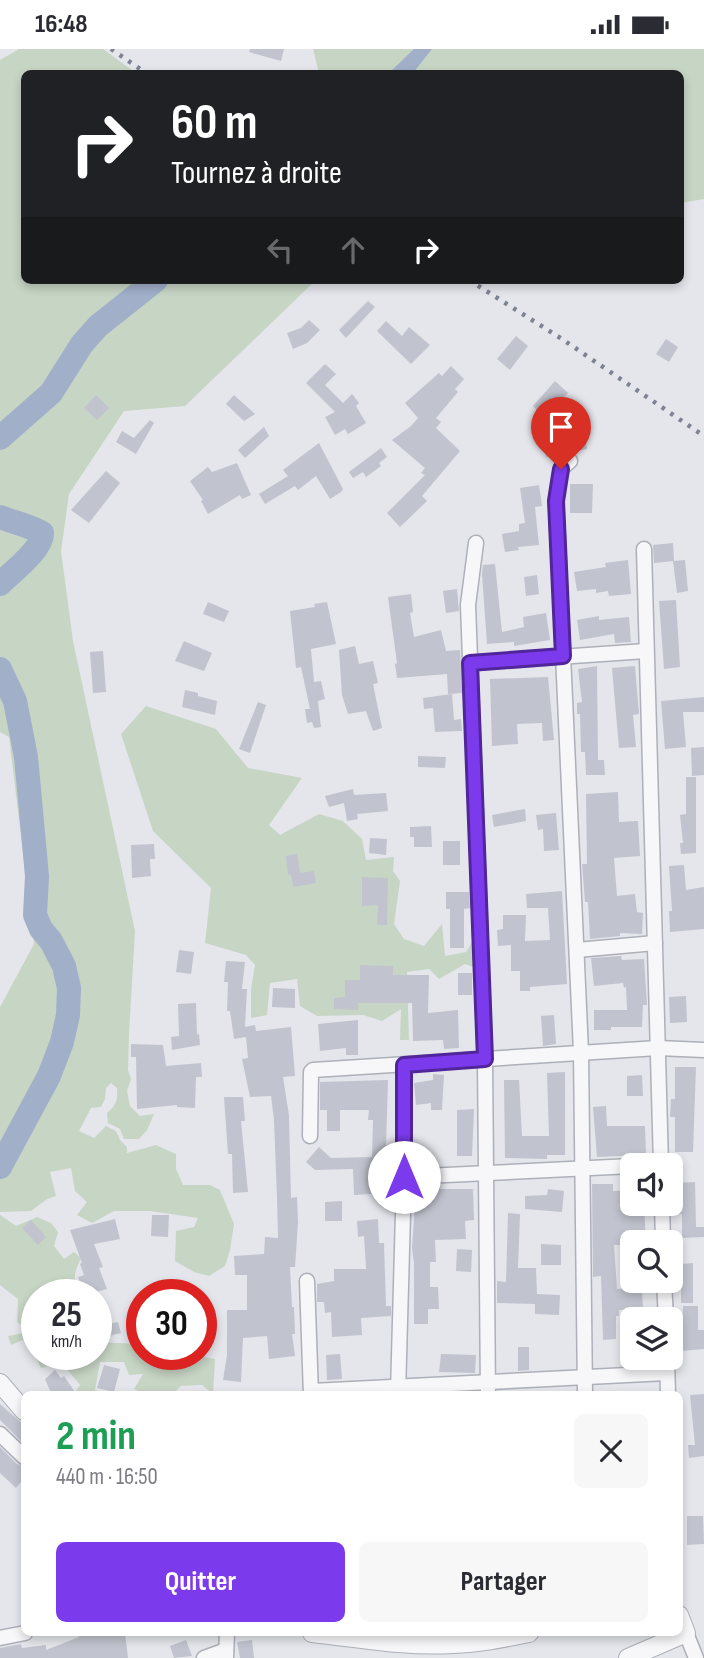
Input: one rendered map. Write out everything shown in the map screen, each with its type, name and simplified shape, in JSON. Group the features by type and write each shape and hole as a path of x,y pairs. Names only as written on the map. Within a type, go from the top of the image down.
{"street":[{"path":"570,461 561,469 556,501 581,1052 585,1391"},
{"path":"476,543 468,605 485,1059 488,1388"},
{"path":"644,549 661,1153"},
{"path":"470,663 646,651"},
{"path":"577,950 655,943"},
{"path":"310,1136 312,1071 581,1052 658,1048 704,1050"},
{"path":"398,1390 404,1065"},
{"path":"404,1177 620,1166"},
{"path":"307,1281 312,1391"},
{"path":"369,1391 488,1388 585,1377 667,1373 668,1391"},
{"path":"0,1383 21,1408"},
{"path":"0,1434 21,1454"},
{"path":"683,1625 696,1658"},
{"path":"0,1638 21,1634"},
{"path":"204,1658 226,1654 227,1636"},
{"path":"342,1636 382,1640 407,1638 430,1644 483,1644 516,1636"},
{"path":"628,1658 679,1636"},
{"path":"382,1640 396,1658"},
{"path":"430,1644 444,1658"}],"green space":[{"path":"19,49 103,49 132,70 21,70 21,284 312,284 185,406 124,411 69,494 61,551 73,641 135,931 128,1070 131,1079 127,1091 130,1106 140,1116 154,1114 147,1130 139,1139 124,1139 120,1129 108,1123 107,1113 117,1096 117,1088 111,1083 106,1088 101,1107 91,1108 79,1131 94,1138 106,1126 116,1131 127,1147 127,1153 156,1145 176,1154 176,1169 183,1185 210,1185 220,1190 234,1224 225,1266 209,1276 194,1272 175,1261 176,1231 194,1227 198,1218 150,1211 114,1211 92,1223 77,1215 87,1202 75,1191 71,1168 50,1172 56,1196 31,1211 0,1212 0,1007 34,944 9,737 0,732 0,60"},
{"path":"313,49 704,49 704,199 684,202 684,70 318,70"},
{"path":"146,706 216,729 248,768 302,778 269,825 280,835 319,814 343,821 362,839 366,860 394,857 393,871 400,881 394,924 404,939 424,946 442,924 445,956 466,952 475,937 476,968 465,964 439,979 429,969 407,972 409,1040 400,1040 401,1009 382,1021 363,1015 317,1016 300,1006 297,979 270,983 267,1015 251,1018 251,989 255,965 246,955 205,943 211,888 153,831 121,734"},
{"path":"0,1215 16,1226 37,1217 51,1223 58,1232 54,1246 64,1259 74,1252 81,1258 75,1279 21,1279 21,1325 17,1322 18,1299 0,1285"},
{"path":"21,1334 21,1341 11,1345 8,1336"},
{"path":"112,1343 126,1343 126,1367 124,1362 112,1362"},
{"path":"68,1370 99,1370 95,1390 98,1391 76,1391 80,1385"},
{"path":"127,1370 214,1370 213,1391 202,1385 181,1386 176,1391 139,1391 134,1389 143,1374 129,1375"}],"water":[{"path":"414,49 432,49 415,70 392,70"}],"building":[{"path":"250,49 284,49 281,61 249,52"},
{"path":"368,301 375,307 346,338 339,330"},
{"path":"309,320 320,330 307,343 293,349 287,333 301,328"},
{"path":"386,321 402,336 409,327 430,345 411,364 377,331"},
{"path":"516,336 528,346 510,370 497,359"},
{"path":"666,339 678,347 669,362 656,354"},
{"path":"325,364 336,374 325,385 343,403 352,394 359,403 356,406 366,423 348,434 345,429 335,435 325,417 335,412 306,383"},
{"path":"451,366 464,379 455,389 458,392 436,418 441,422 436,428 460,451 422,496 427,501 400,527 387,513 425,475 421,473 425,468 392,440 418,418 405,403 439,373 442,376"},
{"path":"555,381 568,393 545,418 533,406"},
{"path":"96,395 109,408 97,420 84,408"},
{"path":"234,395 255,414 244,421 226,404"},
{"path":"150,420 154,423 136,454 116,442 122,431 134,438"},
{"path":"264,427 269,436 245,458 238,450"},
{"path":"585,436 587,449 546,457 544,444"},
{"path":"319,443 343,489 341,492 330,499 316,476 298,490 295,486 265,504 259,494 288,476 283,470"},
{"path":"381,448 387,457 379,463 381,466 366,477 363,472 353,478 349,472"},
{"path":"237,463 251,495 242,499 240,495 208,514 201,501 203,500 190,481 208,467 212,472"},
{"path":"106,471 120,483 89,523 71,510"},
{"path":"570,484 593,484 592,513 570,513"},
{"path":"539,485 542,506 535,507 539,545 518,547 519,550 505,552 502,534 519,531 519,524 525,523 520,488"},
{"path":"673,543 674,561 654,563 653,545"},
{"path":"628,560 631,594 609,596 608,591 596,593 596,589 577,591 574,572"},
{"path":"685,560 688,591 677,593 673,561"},
{"path":"495,564 502,632 524,627 523,617 546,613 550,640 514,646 514,642 487,644 482,574 483,565"},
{"path":"537,575 539,594 526,596 524,577"},
{"path":"457,589 459,611 446,613 443,591"},
{"path":"411,594 413,612 410,613 414,637 441,630 446,651 460,650 462,693 448,694 447,674 397,678 388,597"},
{"path":"676,600 680,667 664,669 659,601"},
{"path":"208,602 229,611 224,622 203,614"},
{"path":"327,602 336,644 311,649 314,682 321,681 325,699 318,701 321,727 314,728 312,722 307,723 305,709 310,709 301,667 296,668 290,611"},
{"path":"599,616 599,620 629,617 631,642 615,643 614,634 580,640 577,620"},
{"path":"184,641 212,653 204,671 175,661"},
{"path":"355,646 359,664 373,661 378,683 373,684 382,728 373,731 366,711 348,714 342,695 339,650"},
{"path":"103,651 106,692 93,693 90,652"},
{"path":"597,666 598,760 604,760 605,775 586,775 585,752 581,752 580,714 577,714 577,703 582,702 578,669"},
{"path":"635,666 639,714 633,715 636,747 619,748 612,668"},
{"path":"548,677 554,740 543,741 542,723 517,724 518,744 492,746 490,679"},
{"path":"185,690 217,701 215,715 182,707"},
{"path":"452,694 454,720 461,719 462,731 435,732 433,708 424,709 423,698"},
{"path":"704,697 704,712 683,712 686,747 665,749 661,701"},
{"path":"258,702 266,705 250,753 239,749"},
{"path":"704,747 704,775 692,776 691,748"},
{"path":"418,756 446,757 445,768 418,767"},
{"path":"686,777 696,777 696,853 681,854 680,843 683,843 680,815 686,814"},
{"path":"353,789 354,795 386,793 388,811 357,814 358,819 347,821 344,803 329,807 325,796"},
{"path":"618,792 619,822 638,821 640,856 614,858 617,896 635,894 637,912 643,913 642,934 620,933 620,936 590,939 582,864 587,864 586,794"},
{"path":"525,809 526,821 494,827 492,815"},
{"path":"556,813 559,850 544,851 543,829 538,830 536,815"},
{"path":"431,826 432,847 414,847 410,827"},
{"path":"370,838 387,839 386,855 369,853"},
{"path":"443,841 460,841 460,865 443,865"},
{"path":"154,844 155,859 150,859 151,876 132,878 131,845"},
{"path":"297,854 300,873 314,871 316,883 293,887 291,874 288,875 286,856"},
{"path":"684,865 686,890 704,887 704,929 670,932 669,911 672,911 669,866"},
{"path":"362,877 388,878 387,925 377,925 378,905 362,906"},
{"path":"562,891 567,984 530,987 530,991 520,991 520,971 511,971 511,945 498,946 497,930 503,929 503,915 526,915 525,941 550,940 548,908 527,908 526,894"},
{"path":"446,892 469,892 470,908 464,909 464,948 450,948 450,909 446,909"},
{"path":"179,950 194,952 191,974 176,972"},
{"path":"621,956 622,960 644,959 647,1005 643,1005 642,1027 594,1030 594,1010 627,1010 626,987 624,988 623,983 594,986 591,958"},
{"path":"226,961 245,962 242,989 247,989 245,1027 255,1025 256,1031 291,1027 295,1076 283,1077 289,1116 291,1198 297,1197 295,1267 290,1267 295,1356 269,1359 267,1336 243,1338 241,1382 223,1380 227,1355 227,1310 247,1310 247,1275 235,1275 234,1256 264,1254 265,1237 278,1238 277,1198 271,1096 250,1097 242,1059 248,1058 246,1037 234,1039 230,1011 227,1011 228,982 224,982"},
{"path":"360,965 393,966 393,975 429,975 428,1013 458,1010 459,1048 444,1049 443,1040 413,1041 412,1003 358,1003 358,1010 334,1009 334,998 345,997 345,980 360,980"},
{"path":"458,973 472,973 472,995 458,995"},
{"path":"273,988 295,989 295,1008 272,1007"},
{"path":"686,996 687,1022 670,1023 669,997"},
{"path":"196,1003 200,1045 172,1050 171,1037 179,1036 178,1004"},
{"path":"554,1015 556,1044 543,1046 541,1016"},
{"path":"358,1020 358,1055 346,1055 346,1048 320,1051 318,1024"},
{"path":"131,1044 163,1045 166,1066 201,1063 202,1077 196,1077 195,1108 177,1105 137,1109 136,1057 131,1057"},
{"path":"675,1067 696,1067 693,1152 675,1152 675,1117 670,1117 671,1099 675,1099"},
{"path":"565,1072 565,1155 547,1155 547,1159 505,1158 504,1080 519,1080 522,1136 549,1136 547,1073"},
{"path":"433,1074 444,1075 442,1110 431,1110 431,1103 416,1105 414,1083 433,1080"},
{"path":"642,1075 643,1096 627,1096 627,1076"},
{"path":"388,1080 385,1180 388,1180 389,1193 354,1195 353,1169 315,1170 306,1162 319,1147 331,1158 372,1157 373,1120 368,1120 369,1110 340,1110 340,1131 327,1131 327,1110 320,1110 320,1082"},
{"path":"224,1097 243,1097 245,1121 241,1121 248,1192 233,1193 232,1154 228,1154"},
{"path":"606,1106 607,1126 645,1126 646,1153 620,1153 620,1156 597,1157 593,1107"},
{"path":"474,1109 472,1156 457,1156 457,1110"},
{"path":"695,1182 696,1227 704,1227 704,1237 683,1238 683,1183"},
{"path":"592,1184 613,1184 613,1191 620,1191 620,1216 645,1216 645,1230 620,1230 620,1245 614,1245 617,1289 620,1289 620,1293 642,1293 643,1307 620,1307 619,1316 616,1316 616,1339 603,1340 601,1276 593,1277"},
{"path":"416,1189 473,1189 474,1220 465,1221 466,1239 435,1240 436,1262 430,1262 430,1287 438,1287 439,1309 428,1309 428,1324 414,1324 412,1249"},
{"path":"548,1189 564,1191 562,1212 525,1209 525,1196 547,1195"},
{"path":"342,1201 342,1221 325,1221 325,1202"},
{"path":"508,1213 520,1214 518,1268 536,1268 537,1294 560,1295 559,1315 535,1314 535,1304 497,1303 497,1281 506,1282"},
{"path":"152,1215 169,1215 168,1237 151,1236"},
{"path":"115,1219 120,1239 94,1244 103,1267 99,1268 103,1279 79,1279 84,1275 80,1264 82,1263 70,1230"},
{"path":"378,1219 379,1243 384,1243 386,1306 391,1306 391,1316 361,1318 362,1335 332,1337 331,1312 325,1313 324,1302 317,1302 317,1284 334,1281 334,1269 366,1269 364,1236 358,1237 357,1221"},
{"path":"31,1220 46,1237 38,1245 22,1228"},
{"path":"541,1244 561,1245 561,1265 541,1265"},
{"path":"457,1249 472,1250 471,1272 456,1271"},
{"path":"693,1263 693,1303 681,1303 683,1264"},
{"path":"698,1306 698,1330 704,1330 704,1349 683,1351 683,1307"},
{"path":"118,1322 121,1333 112,1335 112,1323"},
{"path":"518,1347 529,1347 529,1370 518,1371"},
{"path":"340,1354 342,1379 327,1380 326,1355"},
{"path":"441,1354 476,1355 475,1373 439,1372"},
{"path":"112,1367 120,1369 114,1391 97,1388 102,1370 112,1370"},
{"path":"55,1370 61,1378 64,1376 74,1391 50,1391 45,1379"},
{"path":"704,1394 704,1456 689,1458 688,1445 695,1445 690,1395"},
{"path":"0,1404 21,1422 21,1441 0,1420"},
{"path":"0,1447 21,1465 21,1482 16,1488 0,1473"},
{"path":"687,1516 703,1516 704,1544 687,1545"},
{"path":"125,1636 128,1658 0,1658 0,1648 21,1644 22,1648 46,1645 46,1650 79,1637"},
{"path":"186,1640 192,1656 174,1658 170,1646"},
{"path":"252,1640 254,1658 240,1658 237,1642"}],"waterway":[{"path":"0,438 51,393 82,344 98,326 151,284"},
{"path":"0,517 42,533 32,553 0,584"},
{"path":"0,669 15,701 26,757 37,876 35,915 64,966 69,988 68,1015 62,1042 49,1076 0,1167"}],"railway":[{"path":"111,49 142,70"},
{"path":"475,284 562,339 704,436"}],"route":[{"path":"404,1177 404,1065 485,1059 470,663 563,656 556,501 561,469"}]}
